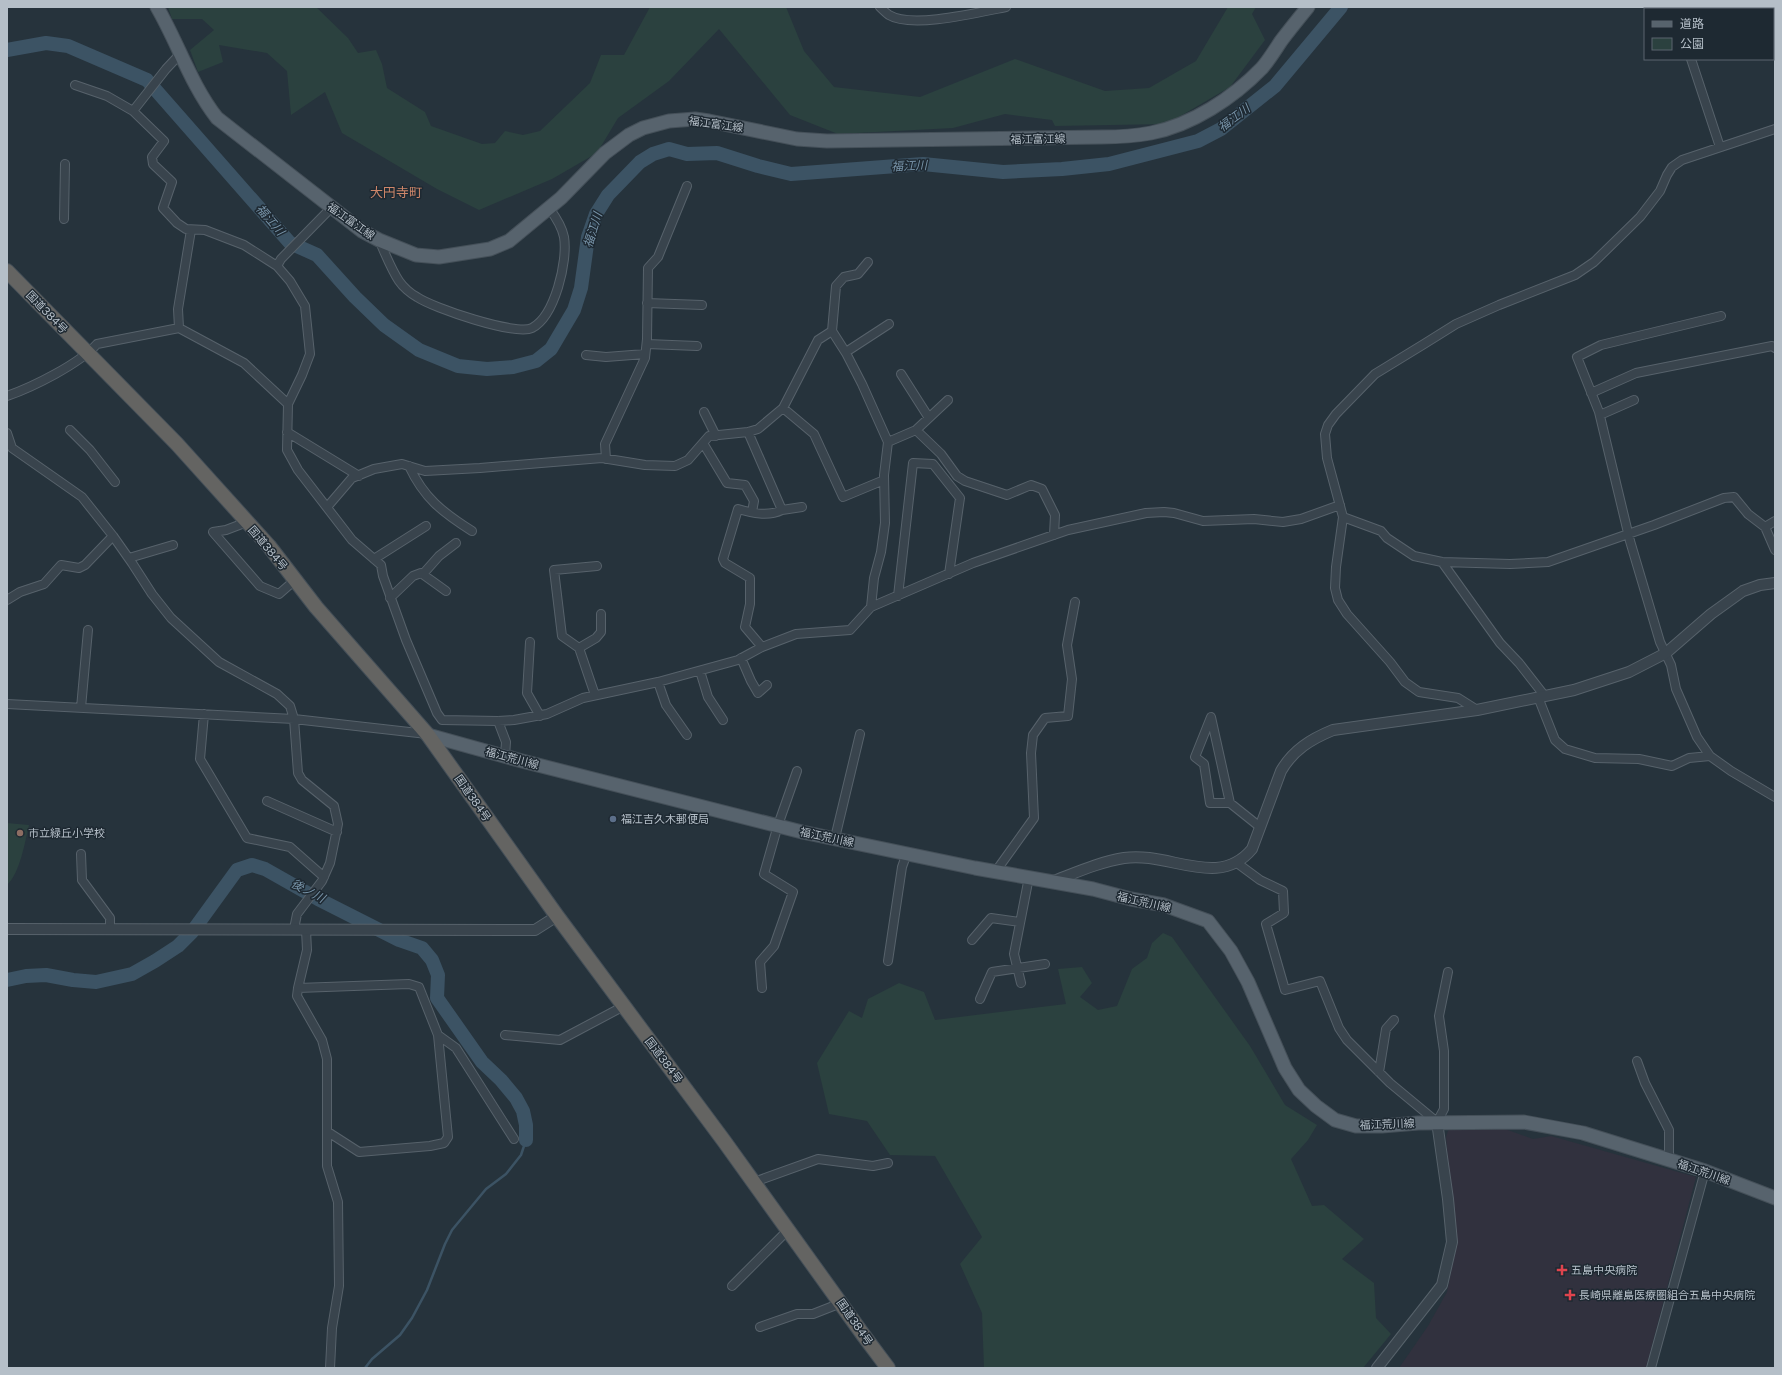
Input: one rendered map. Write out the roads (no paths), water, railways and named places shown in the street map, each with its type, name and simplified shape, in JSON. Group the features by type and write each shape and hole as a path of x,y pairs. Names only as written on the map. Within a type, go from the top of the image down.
{"highway":[{"name":"国道384号","path":"7,271 175,443 269,546 295,580 428,735 557,916 754,1182 888,1368"}],"main road":[{"name":"福江富江線","path":"157,7 208,107 217,118 362,231 411,254 426,257 474,253 504,244 574,186 605,153 623,139 643,128 682,119 695,119 727,124 797,139 826,141 1102,137 1133,136 1162,131 1209,109 1226,99 1244,85 1262,67 1308,7"},
{"name":"福江荒川線","path":"428,735 778,825 907,853 1164,905 1208,921 1231,951 1248,982 1285,1068 1299,1090 1316,1106 1335,1120 1356,1126 1437,1122 1524,1122 1583,1133 1705,1171 1775,1198"}],"street":[{"path":"880,7 890,16 904,20 926,20 1006,7"},
{"path":"133,111 166,69 181,54"},
{"path":"1691,60 1720,147"},
{"path":"75,85 107,96 133,111 164,141 152,157 153,164 172,182 163,208 178,223 190,230 205,230 244,245 279,263 305,306 310,354 288,404 286,432 287,450 294,463 328,506 352,540 381,565 390,598 406,640 437,713 442,720 498,721 540,716 583,698 658,682 741,658 762,647 796,634 850,630 871,607 973,563 1054,535 1102,522 1146,513 1174,513 1203,521 1254,519 1283,522 1308,517 1340,505"},
{"path":"1477,710 1458,698 1419,692 1405,682 1390,662 1347,614 1338,600 1335,588 1336,567 1343,517 1327,458 1325,434 1328,425 1336,414 1375,374 1456,324 1575,275 1594,262 1640,217 1660,191 1672,167 1682,160 1775,129"},
{"path":"64,219 65,164"},
{"path":"606,459 605,444 645,354 647,344 648,268 658,257 687,186"},
{"path":"279,263 332,207"},
{"path":"379,240 399,281 416,297 474,320 522,331 532,328 551,307 564,268 564,237 556,218 549,208"},
{"path":"179,328 178,309 190,230"},
{"path":"868,262 858,274 844,277 836,286 832,331 846,352 888,442 884,480 885,523 881,552 874,578 871,607"},
{"path":"647,304 702,305"},
{"path":"1721,316 1601,345 1577,357 1600,415 1629,534 1660,642 1671,665 1676,689 1697,737 1710,756 1731,771 1775,796"},
{"path":"846,352 889,324"},
{"path":"7,396 28,389 88,354 97,344 179,328 244,364 288,404"},
{"path":"328,506 352,478 374,469 402,464 425,471 606,459 645,465 675,466 688,460 709,436 748,432 758,429 784,408 818,340 832,331"},
{"path":"647,344 697,346"},
{"path":"1592,393 1636,373 1772,346 1775,348"},
{"path":"586,355 606,357 645,354"},
{"path":"901,374 929,418"},
{"path":"888,442 916,430 948,400"},
{"path":"1600,415 1634,400"},
{"path":"784,408 814,434 843,497 884,480"},
{"path":"704,412 716,436"},
{"path":"70,430 90,450 115,482"},
{"path":"916,430 941,454 957,476 965,481 1007,495 1031,485 1042,489 1055,515 1054,535"},
{"path":"286,432 359,476"},
{"path":"748,432 782,510"},
{"path":"7,433 12,448 82,498 113,536 152,594 171,618 219,662 277,694 290,706 294,719 298,773 302,780 334,806 338,824 330,862 324,877 297,914 294,930"},
{"path":"703,443 727,483 745,485 754,501 752,512"},
{"path":"898,596 913,463 933,464 960,498 949,574"},
{"path":"409,466 417,484 433,502 451,518 472,530"},
{"path":"1343,517 1381,531 1386,538 1414,556 1442,562 1510,564 1548,562 1629,534 1724,498 1734,497 1748,514 1765,527 1775,550"},
{"path":"762,647 745,627 750,604 750,578 725,563 723,559 738,509 752,512 775,513 782,510 802,507"},
{"path":"1765,527 1775,521"},
{"path":"247,522 226,530 213,532 260,586 279,594 295,580"},
{"path":"374,559 426,526"},
{"path":"7,600 20,592 44,584 62,565 79,568 85,565 113,536"},
{"path":"423,574 439,556 456,543"},
{"path":"129,558 173,545"},
{"path":"1442,562 1500,643 1519,663 1541,696 1555,740 1565,749 1595,758 1639,759 1672,766 1689,758 1710,756"},
{"path":"595,695 579,648 562,636 554,570 597,566"},
{"path":"390,598 413,576 421,573 446,591"},
{"path":"1051,882 1078,871 1125,858 1154,858 1203,868 1225,868 1245,858 1252,849 1286,761 1296,750 1315,738 1333,730 1477,710 1574,690 1629,672 1666,653 1711,614 1743,591 1760,585 1775,583"},
{"path":"996,871 1034,818 1031,753 1033,735 1046,718 1068,716 1072,678 1067,645 1075,602"},
{"path":"579,648 596,638 601,632 601,614"},
{"path":"81,708 88,630"},
{"path":"530,642 527,693 540,716"},
{"path":"741,658 758,693 768,685"},
{"path":"700,670 708,697 723,720"},
{"path":"658,682 666,705 687,735"},
{"path":"7,704 294,719 428,735"},
{"path":"204,714 200,759 247,838 290,847 324,877"},
{"path":"1230,803 1211,717 1194,757 1204,764 1210,803 1230,803 1260,826"},
{"path":"498,721 506,742 505,756"},
{"path":"835,838 860,734"},
{"path":"762,988 760,962 774,946 793,892 764,874 778,825 797,770"},
{"path":"266,801 337,832"},
{"path":"888,961 902,867 907,853"},
{"path":"81,854 82,880 110,918 110,929"},
{"path":"1237,863 1260,880 1283,891 1284,913 1266,924 1285,990 1320,981 1339,1028 1347,1040 1379,1072 1437,1122"},
{"path":"1021,983 1014,954 1029,878"},
{"path":"7,929 535,930 557,916"},
{"path":"972,940 991,918 1020,922"},
{"path":"306,930 307,950 298,988 298,996 322,1040 327,1059 327,1166 338,1202 339,1286 332,1328 330,1368"},
{"path":"980,999 992,972 1045,964"},
{"path":"1377,1368 1442,1285 1452,1242 1448,1199 1437,1122 1444,1109 1444,1051 1439,1016 1448,972"},
{"path":"298,988 409,984 419,987 438,1035 448,1137 444,1143 430,1146 359,1152 328,1132"},
{"path":"506,1036 560,1040 624,1006"},
{"path":"1379,1072 1386,1029 1394,1020"},
{"path":"438,1035 456,1048 514,1140"},
{"path":"1637,1061 1645,1083 1669,1130 1669,1160"},
{"path":"754,1182 818,1158 873,1166 888,1163"},
{"path":"1651,1368 1705,1171"},
{"path":"732,1286 788,1230"},
{"path":"760,1327 797,1314 814,1314 841,1303"}],"waterway":[{"name":"福江川","path":"7,50 46,43 68,46 147,80 290,243 317,255 355,297 384,325 419,350 458,366 487,369 513,367 536,361 551,349 574,310 581,288 588,237 596,214 608,195 640,162 653,154 669,149 687,154 717,153 758,166 791,174 923,164 1003,172 1062,169 1109,164 1198,141 1221,129 1275,86 1341,7"},
{"name":"後ノ川","path":"7,980 26,976 46,975 73,980 96,982 132,974 178,946 192,932 237,870 252,865 265,869 318,899 399,940 422,948 432,960 438,975 437,998 482,1062 501,1080 516,1098 523,1111 526,1125 526,1140"},
{"path":"365,1368 372,1359 400,1335 412,1318 427,1290 452,1230 486,1189 506,1174 521,1155 526,1140"}],"place":[{"name":"福江吉久木郵便局","path":"613,819"},
{"name":"市立緑丘小学校","path":"20,833"},
{"name":"五島中央病院","path":"1562,1270"},
{"name":"長崎県離島医療圏組合五島中央病院","path":"1570,1295"}],"district":[{"name":"大円寺町","path":"396,192"}]}
